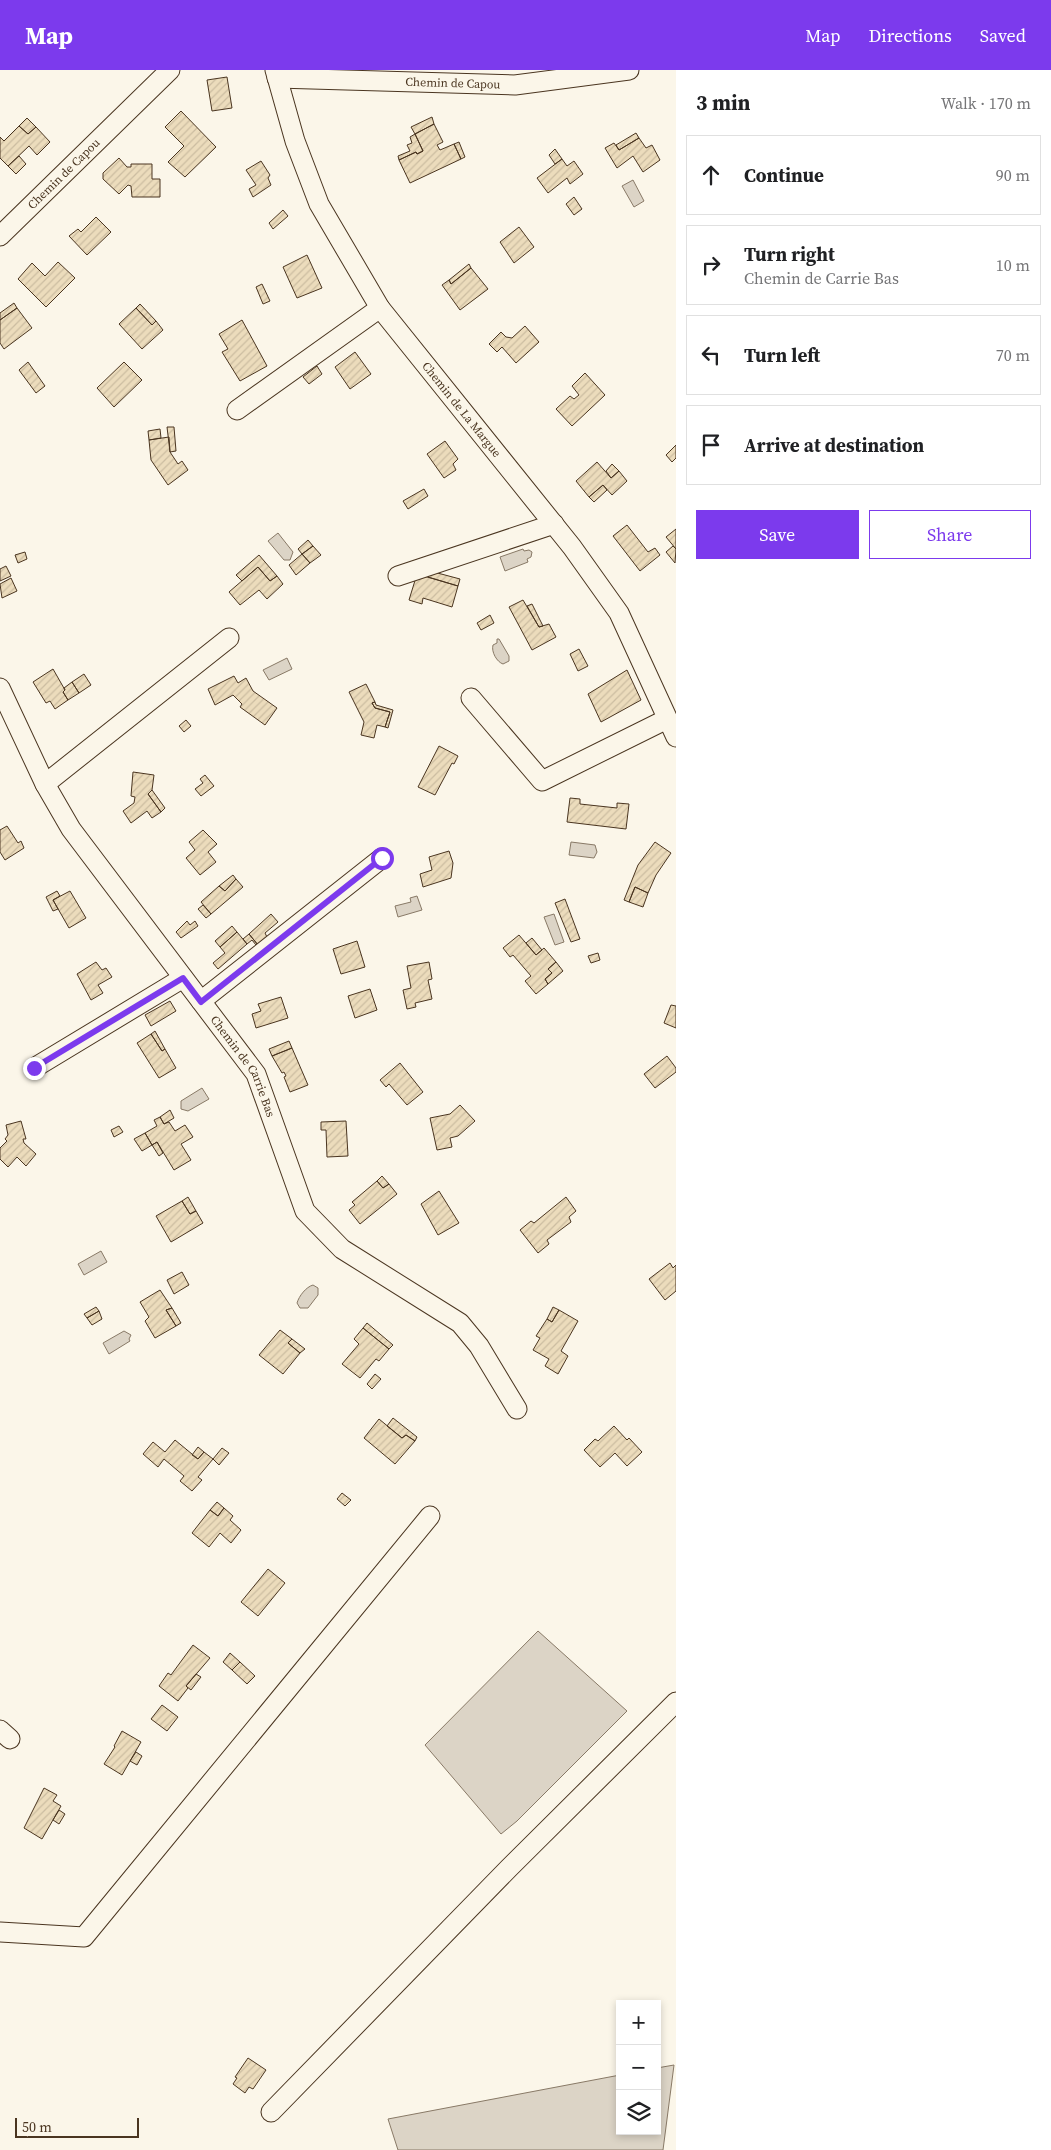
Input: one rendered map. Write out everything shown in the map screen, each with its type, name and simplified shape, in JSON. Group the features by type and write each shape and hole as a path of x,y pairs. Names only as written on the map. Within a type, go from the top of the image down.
{"street":[{"name":"Chemin de Capou","path":"0,236 170,70"},
{"name":"Chemin de Capou","path":"276,74 515,85 628,70"},
{"name":"Chemin de La Margue","path":"276,74 295,141 319,204 380,308 554,524 619,613 676,737"},
{"path":"237,410 380,308"},
{"path":"398,576 554,524"},
{"path":"45,784 228,638"},
{"name":"Chemin de Carrie Bas","path":"0,688 45,784 71,829 256,1074 305,1211 342,1249 460,1323 479,1346 517,1409"},
{"path":"471,698 542,781 667,719"},
{"path":"201,1002 382,858"},
{"path":"34,1068 183,978"},
{"path":"0,1932 84,1936 430,1516"},
{"path":"271,2112 509,1868 676,1702"}],"shaded area":[{"path":"633,180 644,201 634,207 622,186"},
{"path":"278,533 293,552 290,560 284,560 268,541"},
{"path":"523,549 524,551 529,550 532,552 531,557 527,559 528,562 505,571 500,557"},
{"path":"497,639 499,639 509,656 509,661 503,664 497,659 493,651 493,645 497,643"},
{"path":"287,658 292,669 269,680 263,670"},
{"path":"571,842 595,845 597,852 594,858 569,855"},
{"path":"417,896 422,910 398,917 395,906 411,902 410,898"},
{"path":"554,914 564,942 555,945 544,917"},
{"path":"202,1088 209,1099 188,1111 181,1109 181,1101"},
{"path":"101,1251 107,1262 84,1275 78,1264"},
{"path":"313,1285 318,1288 318,1295 308,1308 300,1308 297,1303 299,1298 305,1290"},
{"path":"124,1331 131,1335 130,1341 109,1354 103,1343"},
{"path":"538,1631 627,1711 517,1821 501,1834 425,1745"},
{"path":"674,2065 663,2150 398,2150 388,2119 616,2076 616,2135 661,2135 661,2067"}],"building":[{"path":"227,77 232,108 212,111 207,80"},
{"path":"181,111 216,147 185,177 168,162 184,146 165,127"},
{"path":"432,117 434,124 415,134 411,127"},
{"path":"27,118 36,127 28,134 19,126"},
{"path":"434,124 443,142 437,145 440,150 454,144 461,159 410,183 399,160 416,152 417,154 423,151 415,134"},
{"path":"19,126 28,134 36,127 50,142 37,155 29,146 8,166 0,158 0,137 4,141"},
{"path":"636,133 639,138 619,150 616,145"},
{"path":"415,134 423,151 417,154 416,152 399,160 398,156 410,151 407,145 412,143 410,137"},
{"path":"639,138 646,148 652,145 660,160 643,172 633,156 617,168 605,148 614,143 619,150"},
{"path":"459,142 465,157 461,159 454,144"},
{"path":"555,149 562,159 555,164 549,155"},
{"path":"19,156 26,164 16,174 8,166"},
{"path":"119,158 127,167 131,167 131,164 152,164 152,179 160,179 160,197 132,197 131,186 128,185 119,194 103,179 103,173"},
{"path":"562,159 567,166 574,161 583,174 570,184 567,178 548,193 537,178"},
{"path":"261,161 270,175 268,178 271,185 253,197 249,189 256,185 246,170"},
{"path":"574,197 582,209 574,215 566,204"},
{"path":"283,210 288,216 273,229 269,223"},
{"path":"96,217 111,232 87,255 69,236 78,229 81,232"},
{"path":"519,227 534,247 514,263 500,242"},
{"path":"307,255 322,288 297,298 283,267"},
{"path":"58,262 75,278 46,307 18,279 32,263 45,276"},
{"path":"469,264 471,268 451,284 449,280"},
{"path":"471,268 488,289 460,310 442,285 449,280 451,284"},
{"path":"262,284 270,301 263,304 256,287"},
{"path":"14,303 17,308 0,320 0,313"},
{"path":"140,304 156,321 152,325 136,308"},
{"path":"17,308 32,328 4,349 0,343 0,320"},
{"path":"136,308 152,325 156,321 163,330 142,349 119,324"},
{"path":"242,320 267,366 240,381 222,352 228,349 219,334"},
{"path":"525,326 539,342 516,363 502,347 497,352 489,344 501,332 506,337 512,338"},
{"path":"355,352 371,374 350,389 335,367"},
{"path":"28,362 45,386 36,393 19,370"},
{"path":"124,362 142,380 114,407 97,388"},
{"path":"317,366 322,374 309,384 303,377"},
{"path":"585,373 605,395 572,426 556,409 570,396 574,399 579,395 572,386"},
{"path":"167,427 174,427 176,451 170,452"},
{"path":"160,429 161,438 149,440 148,431"},
{"path":"169,437 170,452 178,464 182,461 188,470 168,485 151,460 149,440"},
{"path":"445,441 458,459 453,464 456,470 444,478 427,454"},
{"path":"676,445 676,458 672,462 666,455"},
{"path":"597,462 611,478 619,471 627,481 612,495 603,485 589,497 576,481"},
{"path":"612,464 619,471 611,478 606,471"},
{"path":"603,485 607,490 594,502 589,497"},
{"path":"424,489 428,496 408,509 403,501"},
{"path":"627,525 648,552 655,548 660,555 640,571 613,536"},
{"path":"676,529 676,549 666,537"},
{"path":"308,540 313,546 302,554 298,549"},
{"path":"313,546 321,555 310,563 302,554"},
{"path":"673,546 676,549 675,563 666,552"},
{"path":"25,552 27,559 18,563 15,555"},
{"path":"302,554 310,563 296,575 289,565"},
{"path":"259,555 277,576 270,581 258,567 242,581 236,575"},
{"path":"6,566 11,576 0,581 0,569"},
{"path":"258,567 270,581 277,576 283,584 267,599 259,590 240,605 229,592"},
{"path":"430,571 460,579 458,586 428,577"},
{"path":"417,574 458,586 452,607 423,598 422,604 409,600"},
{"path":"11,578 17,591 2,598 0,584"},
{"path":"523,600 539,627 549,624 556,637 532,650 509,607"},
{"path":"532,604 543,626 539,627 527,606"},
{"path":"490,615 494,623 481,630 477,623"},
{"path":"579,649 588,666 578,671 570,654"},
{"path":"53,669 65,690 63,692 68,700 55,709 50,701 46,703 33,682"},
{"path":"627,670 641,700 601,722 588,694"},
{"path":"84,674 91,685 79,693 72,682"},
{"path":"234,676 238,683 246,678 253,691 277,708 265,725 240,707 242,704 233,695 215,705 208,689"},
{"path":"72,682 79,693 68,700 63,692 64,688"},
{"path":"366,684 375,702 372,703 375,708 390,712 385,727 377,725 374,738 361,735 364,722 349,692"},
{"path":"375,702 376,705 393,710 388,728 385,727 390,712 375,708 372,703"},
{"path":"186,720 191,726 184,732 179,726"},
{"path":"439,746 458,756 454,764 452,763 435,795 418,787"},
{"path":"133,772 154,775 152,790 148,794 161,812 152,818 147,811 131,823 123,811 134,803 135,797 131,796"},
{"path":"205,775 214,786 201,796 195,789 203,783 200,779"},
{"path":"152,790 165,808 161,812 148,794"},
{"path":"570,798 580,799 580,804 617,808 617,803 629,804 626,829 567,822"},
{"path":"7,826 18,843 21,841 24,848 5,860 0,852 0,830"},
{"path":"203,830 217,844 208,852 216,862 200,875 186,858 195,850 189,842"},
{"path":"655,842 671,853 656,875 648,893 635,887 629,902 624,900 638,865"},
{"path":"449,851 453,863 451,878 423,887 420,874 432,870 429,857"},
{"path":"233,875 236,879 225,891 219,886"},
{"path":"236,879 243,887 211,914 201,902 219,886 225,891"},
{"path":"635,887 648,893 643,907 629,902"},
{"path":"57,891 60,896 53,900 58,909 53,911 46,897"},
{"path":"70,891 86,918 69,928 53,900"},
{"path":"565,899 580,939 571,942 555,903"},
{"path":"203,905 211,914 206,918 198,909"},
{"path":"271,914 278,922 265,933 267,937 258,945 249,934"},
{"path":"187,921 190,925 195,921 198,926 181,938 176,932"},
{"path":"232,926 237,932 220,947 215,941"},
{"path":"237,932 247,944 218,969 213,963 225,953 220,947"},
{"path":"249,934 258,945 252,940 247,944 243,939"},
{"path":"519,935 536,955 544,948 556,962 548,969 552,973 545,979 548,984 536,994 525,981 531,976 513,955 510,957 503,948"},
{"path":"532,938 542,950 536,955 526,943"},
{"path":"357,941 365,967 341,974 333,949"},
{"path":"598,953 600,960 591,963 588,956"},
{"path":"96,962 102,970 106,968 112,977 98,985 103,993 91,1000 77,974"},
{"path":"429,962 432,979 428,980 432,999 415,1003 416,1007 407,1009 403,990 411,988 407,966"},
{"path":"556,962 563,971 548,984 545,979 552,973 548,969"},
{"path":"370,989 377,1010 355,1018 348,996"},
{"path":"281,997 288,1018 256,1028 252,1014 261,1011 258,1004"},
{"path":"170,1001 176,1011 151,1026 145,1015"},
{"path":"671,1005 676,1006 676,1028 664,1023"},
{"path":"155,1031 165,1049 162,1051 151,1034"},
{"path":"151,1034 162,1051 165,1049 176,1068 159,1078 137,1043"},
{"path":"289,1041 292,1048 272,1056 269,1049"},
{"path":"292,1048 308,1085 290,1092 284,1072 282,1073 272,1056"},
{"path":"667,1056 676,1068 676,1072 655,1088 644,1074"},
{"path":"400,1063 423,1092 407,1105 389,1084 386,1087 380,1080"},
{"path":"460,1105 475,1121 458,1136 450,1138 452,1147 437,1150 430,1118 450,1114"},
{"path":"170,1110 174,1118 164,1124 160,1117"},
{"path":"160,1117 164,1124 169,1122 175,1131 185,1125 193,1137 181,1144 191,1160 174,1170 157,1142 152,1145 145,1133 157,1126 154,1120"},
{"path":"21,1121 26,1139 23,1139 24,1143 36,1154 26,1166 17,1157 8,1167 0,1159 0,1148 7,1141 5,1139 8,1135 6,1125"},
{"path":"346,1121 348,1156 327,1157 326,1130 321,1130 321,1122"},
{"path":"119,1126 123,1132 114,1137 111,1130"},
{"path":"145,1133 152,1145 142,1151 134,1139"},
{"path":"157,1142 163,1153 159,1156 152,1145"},
{"path":"382,1176 389,1184 383,1188 377,1181"},
{"path":"377,1181 383,1188 389,1184 397,1194 360,1224 349,1210 355,1205 352,1202"},
{"path":"439,1191 459,1223 438,1235 421,1204"},
{"path":"188,1197 196,1211 190,1214 182,1201"},
{"path":"566,1197 576,1211 569,1217 571,1222 547,1240 549,1244 538,1253 520,1230 531,1221 534,1223"},
{"path":"182,1201 190,1214 196,1211 203,1223 171,1242 156,1216"},
{"path":"670,1263 673,1268 676,1265 676,1291 665,1300 649,1279"},
{"path":"182,1272 189,1285 174,1294 167,1280"},
{"path":"160,1290 172,1308 166,1310 176,1326 155,1338 145,1321 149,1317 140,1302"},
{"path":"96,1307 99,1311 87,1318 84,1314"},
{"path":"553,1307 559,1310 552,1322 547,1319"},
{"path":"172,1308 181,1323 176,1326 166,1310"},
{"path":"559,1310 578,1321 561,1351 568,1356 558,1374 545,1366 549,1359 533,1350 540,1338 536,1336 547,1319 552,1322"},
{"path":"99,1311 102,1319 92,1325 87,1318"},
{"path":"367,1323 393,1345 389,1349 363,1328"},
{"path":"363,1328 389,1349 379,1361 376,1359 360,1378 342,1364 359,1344 354,1339"},
{"path":"280,1330 292,1339 288,1343 300,1353 283,1374 259,1355"},
{"path":"292,1339 305,1349 300,1353 288,1343"},
{"path":"375,1374 381,1379 372,1389 367,1384"},
{"path":"393,1418 417,1437 415,1441 406,1435 402,1438 387,1426"},
{"path":"379,1419 402,1438 406,1435 415,1441 395,1464 364,1438"},
{"path":"614,1426 642,1452 627,1466 615,1453 600,1467 584,1450 595,1439 598,1441"},
{"path":"175,1440 198,1459 204,1452 213,1459 198,1477 202,1480 192,1491 180,1481 184,1476 164,1459 158,1467 143,1454 153,1442 165,1452"},
{"path":"198,1447 204,1452 198,1459 192,1455"},
{"path":"222,1448 229,1453 219,1465 213,1459"},
{"path":"342,1493 351,1500 345,1506 337,1499"},
{"path":"217,1502 224,1508 218,1516 210,1510"},
{"path":"224,1508 233,1516 230,1520 241,1530 231,1543 220,1533 209,1547 192,1533 210,1510 218,1516"},
{"path":"268,1569 285,1583 258,1616 241,1602"},
{"path":"193,1645 210,1658 186,1686 188,1688 178,1701 159,1686 168,1673 171,1675"},
{"path":"230,1653 240,1662 232,1670 223,1662"},
{"path":"240,1662 255,1676 247,1684 232,1670"},
{"path":"196,1674 201,1677 191,1690 186,1686"},
{"path":"162,1705 178,1717 167,1731 151,1719"},
{"path":"122,1731 141,1742 122,1775 104,1764 115,1747"},
{"path":"136,1752 142,1756 137,1765 130,1761"},
{"path":"44,1788 57,1795 53,1801 61,1806 42,1839 24,1828"},
{"path":"59,1810 65,1814 59,1824 53,1820"},
{"path":"248,2058 266,2070 253,2089 249,2087 245,2093 233,2084 237,2078 235,2077"}],"route":[{"path":"34,1068 183,978 201,1002 382,858"}]}
